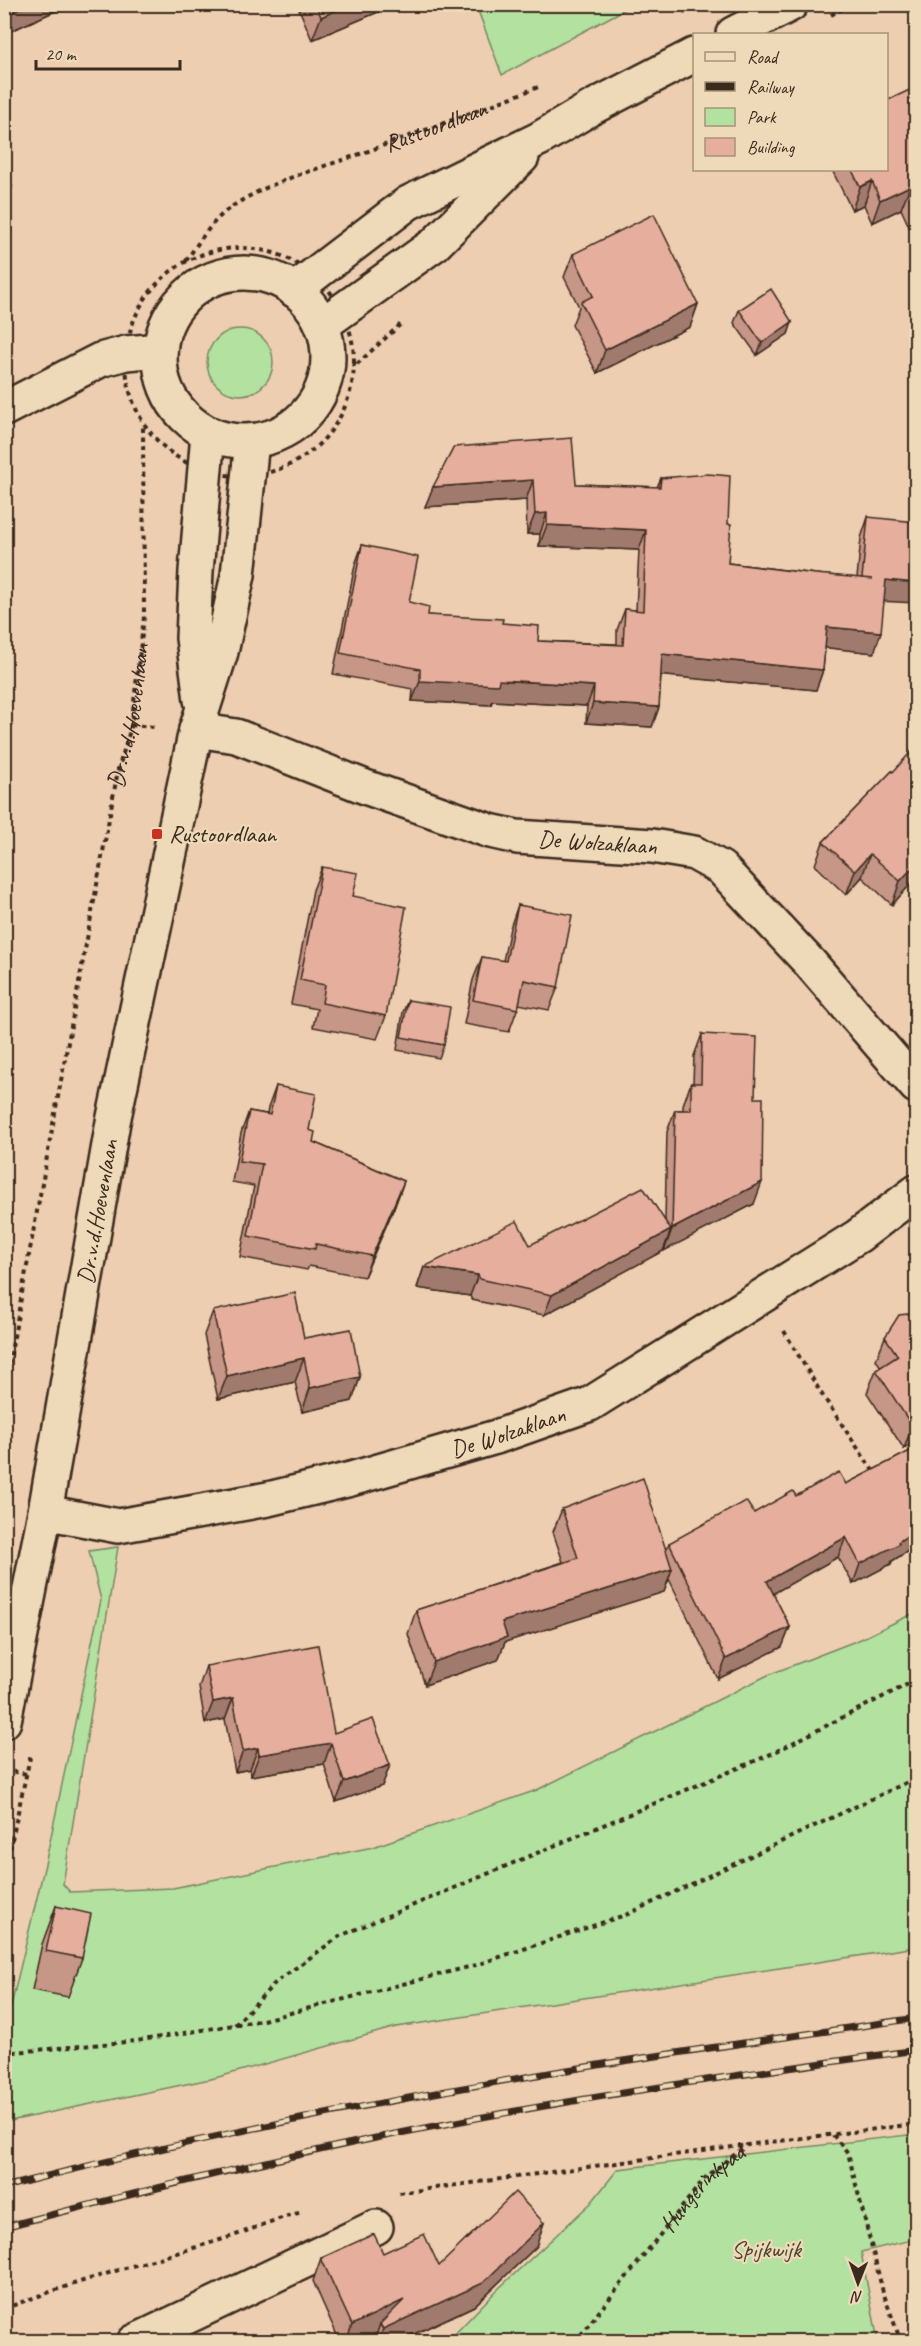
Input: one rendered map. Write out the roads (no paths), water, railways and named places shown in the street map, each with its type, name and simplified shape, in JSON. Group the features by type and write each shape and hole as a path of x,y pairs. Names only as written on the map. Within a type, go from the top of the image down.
{"street":[{"path":"735,33 791,4"},
{"path":"539,140 435,244 332,317 326,376 309,412 289,428 265,439 237,442 208,434 187,420 171,400 162,377 160,350 166,326 180,302 190,292 214,278 235,274 255,274 304,282 408,203 539,140 591,108 693,56"},
{"path":"304,282 310,306 332,317"},
{"path":"4,409 100,360 126,353 160,350"},
{"name":"Dr.v.d.Hoevenlaan","path":"199,718 193,638 196,571 208,434"},
{"name":"Dr.v.d.Hoevenlaan","path":"4,1721 45,1512 113,1122 199,718 221,652 238,575 252,441"},
{"name":"De Wolzaklaan","path":"199,718 236,736 368,788 490,831 517,837 652,846 694,853 721,867 810,963 916,1086"},
{"name":"De Wolzaklaan","path":"45,1512 118,1526 268,1499 496,1437 590,1404 858,1236 916,1192"},
{"path":"134,2342 376,2227"}],"railway":[{"path":"4,2187 226,2134 449,2090 638,2059 916,2018"},
{"path":"4,2227 222,2172 441,2125 619,2093 916,2050"}],"place":[{"name":"Rustoordlaan","path":"157,834"}],"park label":[{"name":"Spijkwijk","path":"766,2249"}]}
